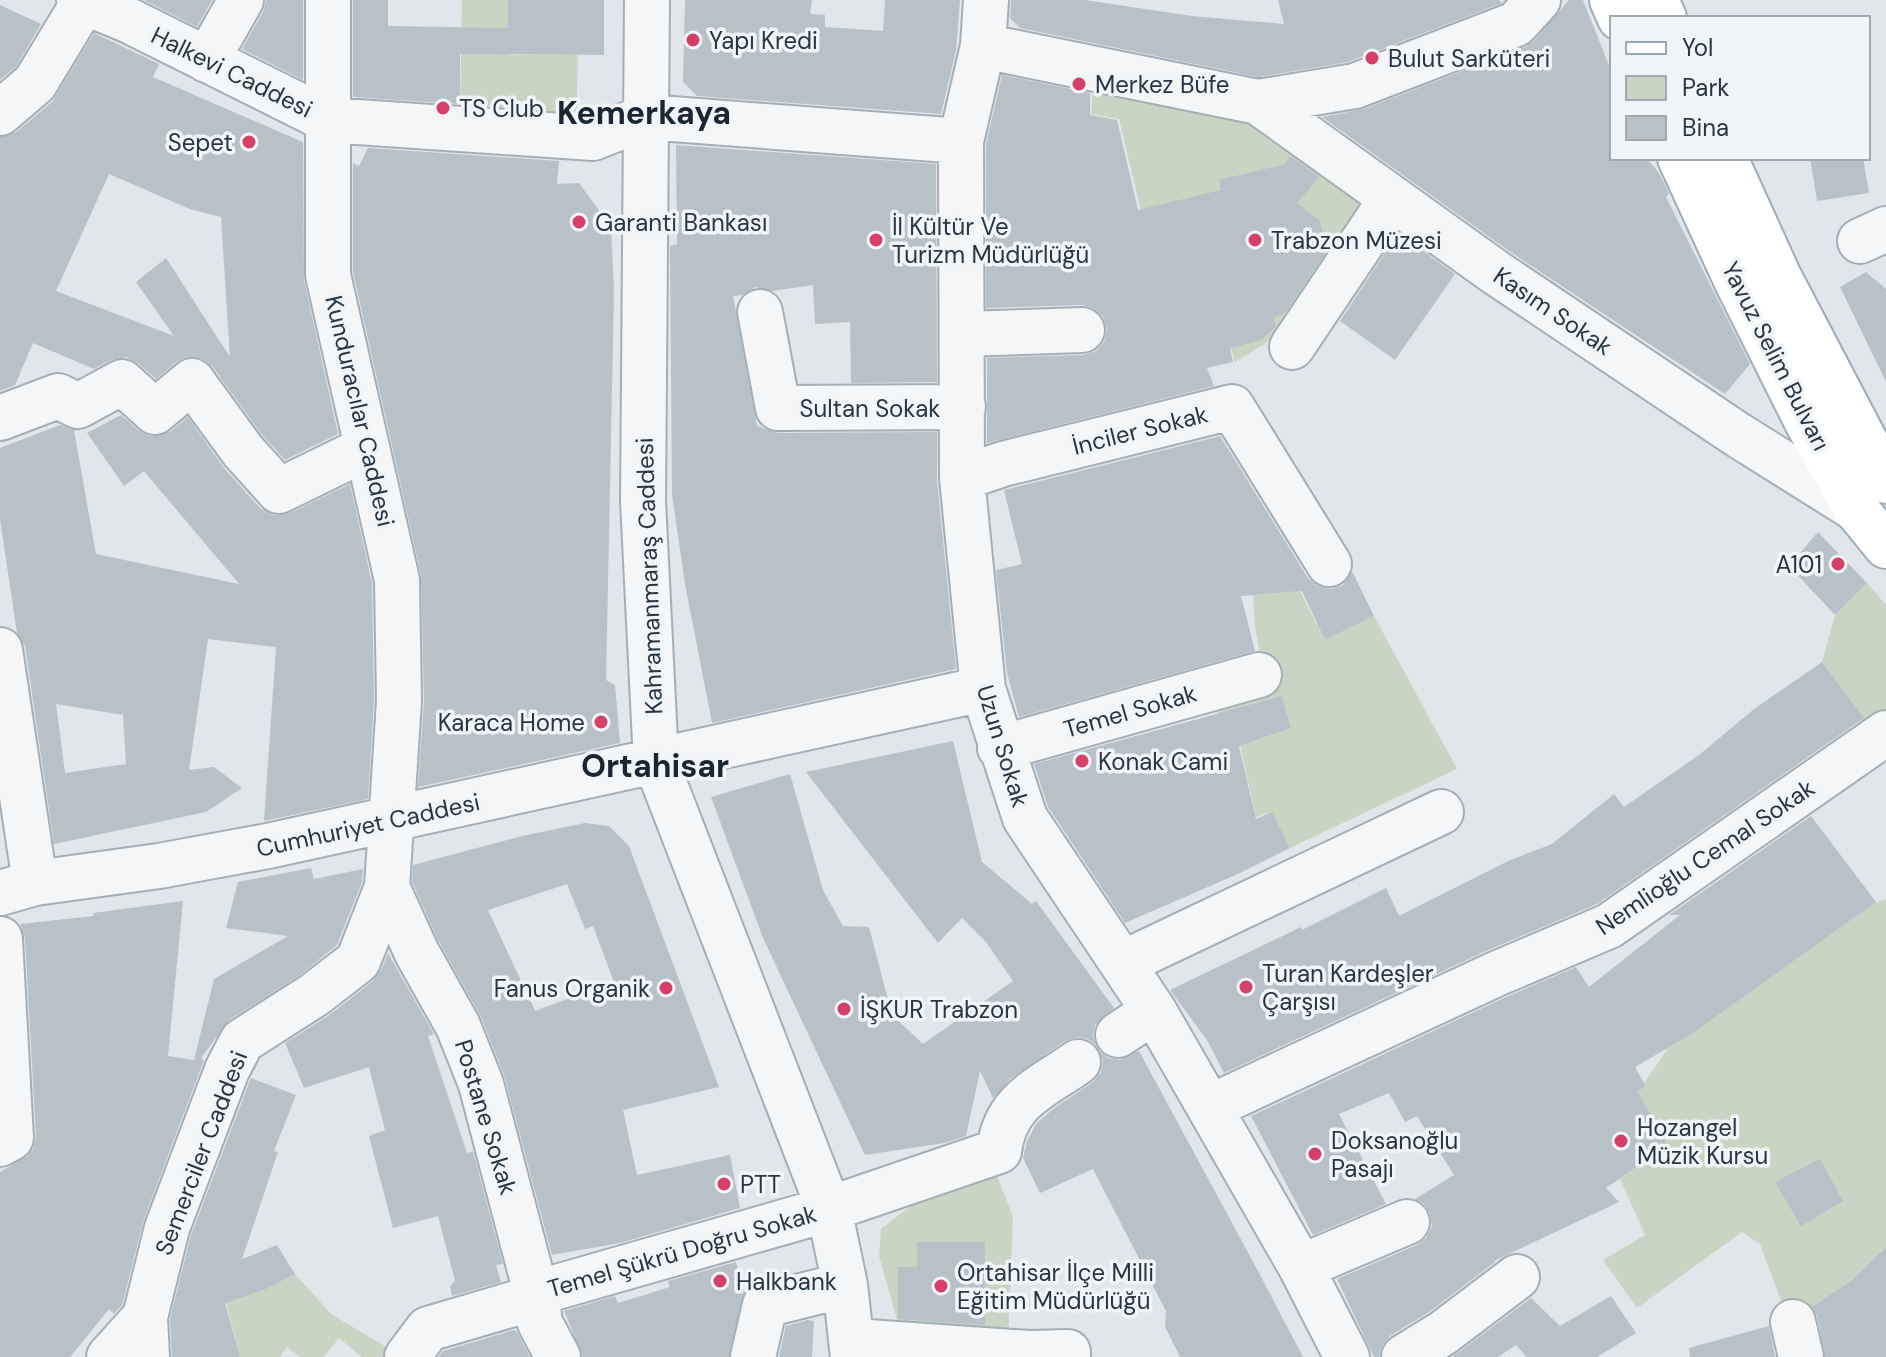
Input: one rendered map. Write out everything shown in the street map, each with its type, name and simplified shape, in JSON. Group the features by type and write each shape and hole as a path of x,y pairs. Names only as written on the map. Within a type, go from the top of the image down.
{"main road":[{"name":"Yavuz Selim Bulvarı","path":"1681,160 1808,424 1871,495"},
{"name":"Yavuz Selim Bulvarı","path":"1726,160 1871,495 1886,546"}],"street":[{"path":"207,60 241,0"},
{"name":"Kunduracılar Caddesi","path":"328,0 328,275 397,580 399,701 390,820"},
{"name":"Kahramanmaraş Caddesi","path":"647,0 643,501 656,762 829,1209 845,1285 853,1349"},
{"name":"Uzun Sokak","path":"986,0 983,46 961,141 962,478 983,689 1025,818 1154,1011 1301,1267 1347,1357"},
{"path":"983,46 1258,102 1355,86 1516,24 1538,0"},
{"path":"0,113 35,83 81,1"},
{"name":"Halkevi Caddesi","path":"81,1 134,11 207,60 328,120 593,138 646,117 961,141"},
{"name":"Kasım Sokak","path":"1258,102 1586,333 1871,495"},
{"path":"1292,347 1392,198"},
{"name":"Sultan Sokak","path":"760,312 778,408 963,407"},
{"path":"963,334 1082,330"},
{"path":"0,418 58,396 78,406 122,382 155,412 192,381 243,451 279,491 367,448"},
{"name":"İnciler Sokak","path":"962,478 1003,464 1232,407 1329,564"},
{"path":"0,650 18,888"},
{"name":"Temel Sokak","path":"1000,748 1259,675"},
{"name":"Cumhuriyet Caddesi","path":"18,888 159,866 390,820 983,689"},
{"name":"Nemlioğlu Cemal Sokak","path":"1210,1107 1496,974 1609,926 1886,733"},
{"path":"1123,963 1441,812"},
{"name":"Semerciler Caddesi","path":"146,1337 167,1228 227,1070 242,1041 314,995 358,961 387,887 390,820"},
{"name":"Postane Sokak","path":"387,887 417,953 458,1026 481,1084 536,1293 540,1323 558,1357"},
{"path":"0,939 11,1138 0,1144"},
{"path":"1118,1035 1154,1011"},
{"name":"Temel Şükrü Doğru Sokak","path":"407,1357 428,1329 520,1302 536,1293 829,1209 999,1151 1002,1128 1015,1107 1078,1062"},
{"path":"1301,1267 1407,1222"},
{"path":"1404,1357 1443,1333 1517,1277"},
{"path":"753,1357 765,1305 845,1285"},
{"path":"109,1357 146,1337"},
{"path":"853,1349 1068,1355"}],"green space":[{"path":"462,0 508,0 509,55 578,55 576,132 460,120"},
{"path":"1093,89 1235,108 1379,202 1308,306 1263,345 1235,362 1230,345 1146,232 1119,119 1091,114"},
{"path":"1867,583 1886,605 1886,714 1870,726 1822,662 1835,615"},
{"path":"1300,591 1325,640 1374,616 1457,769 1290,848 1272,812 1256,817 1240,745 1291,728 1282,697 1219,716 1214,703 1261,659 1253,595"},
{"path":"1886,899 1886,1247 1852,1280 1799,1316 1783,1306 1760,1244 1742,1232 1637,1308 1603,1260 1645,1235 1620,1179 1668,1146 1638,1092 1668,1048 1876,902"},
{"path":"995,1171 1013,1216 1008,1345 901,1334 879,1256 881,1229 925,1195"},
{"path":"295,1274 331,1314 393,1351 390,1357 362,1357 339,1338 324,1357 300,1357 287,1347 280,1357 240,1357 226,1302 268,1288"}],"building":[{"path":"144,0 212,0 197,27"},
{"path":"266,0 303,0 303,80 242,49 263,12"},
{"path":"353,0 388,0 388,26 508,28 508,0 604,0 604,55 460,54 460,104 353,97"},
{"path":"685,0 812,0 810,14 825,15 825,27 883,31 885,0 960,0 956,51 941,114 697,96 683,82"},
{"path":"1011,0 1085,0 1192,16 1284,24 1278,0 1499,0 1502,3 1348,62 1258,77 1020,28 1010,18"},
{"path":"1569,0 1583,0 1610,68 1610,160 1649,160 1659,173 1669,193 1666,197 1750,364 1725,394 1509,251 1322,117 1364,109 1534,41"},
{"path":"0,5 41,24 16,67 0,80"},
{"path":"94,33 159,64 153,77 303,142 304,280 338,434 285,460 262,435 212,366 201,358 187,357 177,361 156,379 126,357 111,360 94,369 33,343 15,385 0,391 0,137 16,132 52,102","holes":["109,174 190,209 221,217 230,357 166,258 136,282 174,336 56,291"]},
{"path":"1002,75 1090,93 1090,115 1117,120 1138,210 1221,190 1219,180 1285,164 1290,156 1319,177 1297,203 1320,221 1327,251 1285,313 1273,318 1276,327 1261,340 1230,348 1233,362 1207,368 1214,386 987,443 987,358 1084,355 1096,351 1104,342 1107,330 1103,316 1093,308 1082,305 986,308 986,144"},
{"path":"676,145 936,164 937,382 851,383 850,322 815,324 813,285 772,291 756,287 733,296 757,426 778,433 937,432 937,480 956,669 712,723 685,584 672,494 670,246 677,244"},
{"path":"368,148 559,161 557,184 579,183 611,227 614,293 606,680 615,685 620,743 418,787 424,701 421,575 353,272 353,163 359,166"},
{"path":"1810,160 1863,160 1869,193 1817,201"},
{"path":"1398,233 1455,274 1395,360 1340,321"},
{"path":"1866,272 1886,289 1886,382 1840,287"},
{"path":"121,415 149,436 160,436 188,417 224,468 260,508 273,515 290,513 350,484 372,583 374,700 368,799 264,821 276,647 208,639 189,770 214,767 242,788 206,812 54,844 25,646 17,633 0,519 0,448 60,425 74,430 96,554 239,584 144,471 124,486 87,433","holes":["56,704 123,715 126,764 65,773"]},
{"path":"1220,436 1308,578 1318,586 1331,589 1343,585 1352,571 1374,616 1325,640 1302,591 1241,596 1255,651 1019,717 1007,673 996,570 1022,564 1004,490"},
{"path":"1818,532 1867,583 1835,615 1789,566"},
{"path":"1822,662 1864,718 1597,904 1486,951 1224,1073 1207,1040 1170,990 1386,888 1399,916 1508,861 1552,844 1614,794 1624,807"},
{"path":"1282,696 1291,728 1239,746 1256,819 1272,812 1290,848 1125,923 1048,807 1034,764"},
{"path":"953,741 982,862 1032,904 1036,901 1114,1008 1095,1025 1093,1036 1096,1045 1088,1039 1077,1037 1065,1041 1011,1078 993,1098 980,1071 966,1136 944,1143 865,1155 763,938 711,797 790,774 823,890 843,926 869,927 892,1015 923,1044 1013,981 986,942 962,918 938,943 806,772"},
{"path":"1811,816 1876,902 1690,1035 1635,1067 1645,1085 1638,1092 1668,1146 1606,1188 1619,1202 1494,1261 1429,1312 1390,1336 1382,1346 1379,1357 1374,1357 1337,1279 1417,1245 1426,1238 1432,1226 1430,1213 1423,1203 1415,1199 1454,1175 1417,1116 1405,1122 1389,1093 1339,1114 1386,1204 1313,1235 1251,1116 1576,967 1589,987 1680,915 1669,915"},
{"path":"585,823 609,826 629,846 719,1087 623,1110 637,1175 730,1155 740,1208 620,1243 552,1255 504,1075 481,1017 439,942 412,882 413,865","holes":["567,884 585,929 593,926 614,982 535,1011 488,910"]},
{"path":"311,868 314,879 363,869 362,882 337,945 300,975 229,1020 201,1058 204,1060 144,1219 122,1305 114,1314 109,1309 70,1357 0,1357 0,1172 28,1156 36,1137 25,938 20,924 94,916 93,913 183,901 168,1056 194,1060 214,979 288,936 226,928 238,882"},
{"path":"388,953 434,1034 428,1036 467,1153 473,1151 503,1264 496,1265 501,1282 452,1296 450,1286 455,1281 438,1216 393,1228 369,1136 385,1130 369,1067 304,1088 285,1043 328,1016 373,981"},
{"path":"1139,1051 1303,1357 1180,1357 1165,1327 1166,1311 1093,1169 1040,1193 1023,1158 1036,1124 1093,1082 1101,1072 1103,1061 1100,1052 1108,1058 1119,1060"},
{"path":"251,1078 296,1095 274,1151 278,1152 242,1259 277,1245 295,1274 266,1289 225,1303 240,1357 172,1357 170,1319 191,1235"},
{"path":"1820,1159 1843,1201 1801,1226 1775,1182"},
{"name":"Ortahisar İlçe Milli Eğitim Müdürlüğü","path":"917,1242 985,1242 985,1325 898,1319 898,1267 917,1267"},
{"path":"1886,1247 1886,1357 1825,1357 1817,1316 1812,1307 1852,1280"},
{"path":"736,1262 744,1292 729,1357 583,1357 564,1311 615,1296 618,1303 670,1287 668,1281"},
{"path":"1611,1296 1636,1333 1597,1357 1527,1357 1516,1345 1498,1357 1452,1357 1531,1298 1560,1326"},
{"path":"814,1321 812,1357 779,1357 786,1326"},
{"path":"1769,1326 1775,1357 1690,1357 1689,1348"},
{"path":"516,1330 530,1357 438,1357 443,1351"}],"place":[{"name":"Yapı Kredi","path":"693,40"},
{"name":"Bulut Sarküteri","path":"1372,58"},
{"name":"Merkez Büfe","path":"1079,84"},
{"name":"TS Club","path":"443,108"},
{"name":"Sepet","path":"249,142"},
{"name":"Garanti Bankası","path":"579,222"},
{"name":"İl Kültür Ve Turizm Müdürlüğü","path":"876,240"},
{"name":"Trabzon Müzesi","path":"1255,240"},
{"name":"A101","path":"1838,564"},
{"name":"Karaca Home","path":"601,722"},
{"name":"Konak Cami","path":"1082,761"},
{"name":"Turan Kardeşler Çarşısı","path":"1246,987"},
{"name":"Fanus Organik","path":"666,988"},
{"name":"İŞKUR Trabzon","path":"844,1009"},
{"name":"Hozangel Müzik Kursu","path":"1621,1141"},
{"name":"Doksanoğlu Pasajı","path":"1315,1154"},
{"name":"PTT","path":"724,1184"},
{"name":"Halkbank","path":"720,1281"},
{"name":"Ortahisar İlçe Milli Eğitim Müdürlüğü","path":"941,1286"}],"district":[{"name":"Kemerkaya","path":"644,113"},
{"name":"Ortahisar","path":"655,766"}]}
